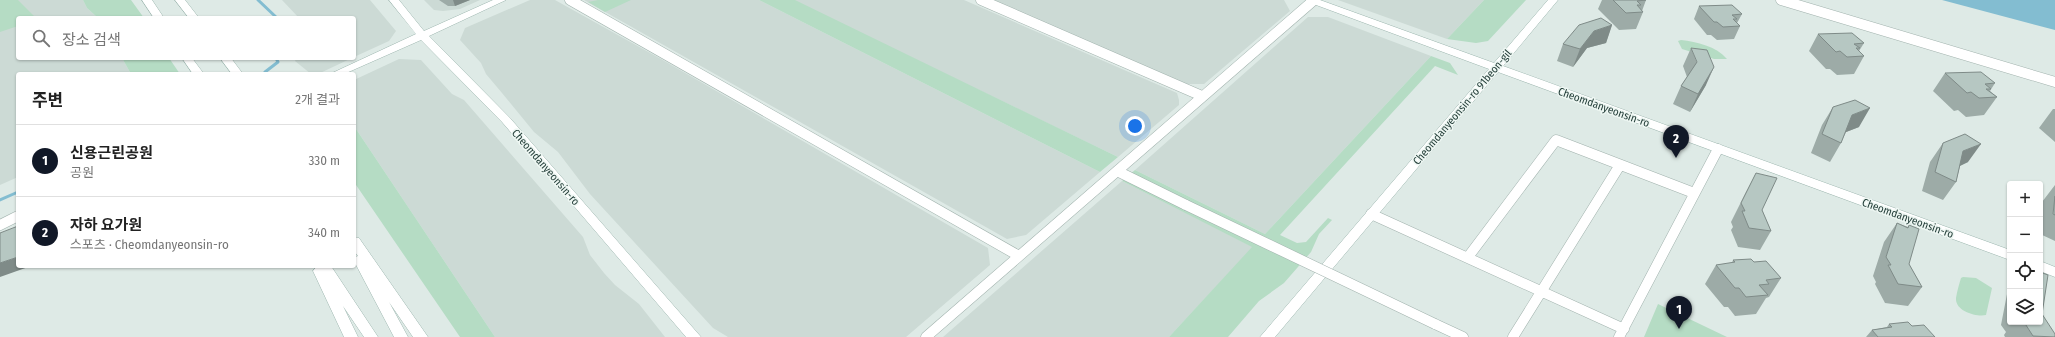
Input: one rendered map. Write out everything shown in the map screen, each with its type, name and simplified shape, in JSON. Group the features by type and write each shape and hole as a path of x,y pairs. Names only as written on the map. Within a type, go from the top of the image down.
{"street":[{"path":"147,0 158,16"},
{"path":"180,0 192,16"},
{"name":"Cheomdanyeonsin-ro","path":"394,0 422,35 506,120 694,337"},
{"path":"339,72 501,0"},
{"path":"570,0 1019,256"},
{"path":"981,0 1202,96"},
{"path":"926,337 1313,0"},
{"name":"Cheomdanyeonsin-ro","path":"1313,0 2007,254"},
{"name":"Cheomdanyeonsin-ro 91beon-gil","path":"1268,337 1553,0"},
{"path":"1781,0 2055,82"},
{"path":"188,60 198,72"},
{"path":"228,60 236,71"},
{"path":"1468,257 1556,140 1694,193"},
{"path":"1372,214 1541,291 1622,333 1718,149"},
{"path":"1513,337 1620,165"},
{"path":"1117,171 1462,337"},
{"path":"0,225 16,217"},
{"path":"356,244 421,337"},
{"path":"356,254 400,337"},
{"path":"2043,267 2055,272"},
{"path":"319,268 351,337"},
{"path":"325,268 370,337"}],"shaded area":[{"path":"0,0 83,0 87,8 96,16 16,16 16,60 123,60 130,72 16,72 16,178 0,185"},
{"path":"282,0 370,0 396,31 389,41 356,56 356,16 297,16"},
{"path":"424,0 480,0 460,9 443,11 434,10"},
{"path":"530,0 555,0 661,59 988,248 990,265 906,337 728,337 713,328 590,194 558,152 534,132 486,74 481,63 460,40 465,28"},
{"path":"584,0 759,0 1100,172 1026,235 1007,239"},
{"path":"792,0 964,0 1177,93 1179,105 1118,157"},
{"path":"993,0 1284,0 1290,11 1204,84 1187,84"},
{"path":"1338,0 1484,0 1447,39"},
{"path":"1308,17 1328,17 1431,56 1265,234 1135,170"},
{"path":"399,59 421,60 452,94 464,100 583,237 590,255 604,273 615,285 639,304 665,337 495,337 356,129 356,79"},
{"path":"348,60 322,72 309,72 295,61"},
{"path":"1122,181 1253,247 1169,337 943,337"}],"green space":[{"path":"0,0 18,0 34,16 16,16 16,27 0,32"},
{"path":"83,0 131,0 143,16 96,16 87,8"},
{"path":"598,0 631,0 605,12 588,2"},
{"path":"759,0 795,0 1118,157 1100,172"},
{"path":"1484,0 1526,0 1488,41 1476,43 1447,39"},
{"path":"1681,40 1700,43 1712,48 1727,59 1714,59 1682,49 1678,41"},
{"path":"1431,56 1450,63 1458,75 1435,66 1280,235 1297,243 1306,242 1328,218 1332,220 1319,234 1311,252 1284,283 1259,301 1228,337 1169,337 1252,247 1122,181 1135,170 1265,234"},
{"path":"123,60 170,60 179,72 130,72"},
{"path":"356,129 495,337 460,337 356,185"},
{"path":"1961,278 1976,278 1992,288 1986,315 1972,314 1962,310 1957,303 1957,290"},
{"path":"1658,304 1727,337 1644,337"}],"water":[{"path":"1942,0 2055,0 2055,30"}],"building":[{"path":"1613,0 1646,0 1637,1 1641,5 1637,5 1643,12 1626,13"},
{"path":"1732,5 1742,14 1732,15 1737,19 1733,19 1740,26 1723,27 1717,22 1714,22 1699,6"},
{"path":"1601,18 1612,25 1594,31 1580,49 1563,44 1579,25"},
{"path":"1852,33 1864,43 1854,44 1860,48 1856,48 1864,56 1847,57 1840,51 1836,52 1818,34"},
{"path":"1691,48 1707,50 1714,67 1698,94 1681,86 1697,62"},
{"path":"1981,72 1995,83 1985,84 1991,89 1986,89 1997,97 1979,98 1971,92 1967,93 1945,73"},
{"path":"1855,100 1870,108 1852,115 1841,143 1822,134 1833,107"},
{"path":"1965,134 1981,144 1963,151 1956,182 1935,172 1943,143"},
{"path":"1756,173 1777,178 1762,210 1771,231 1749,228 1742,211 1745,211 1741,203"},
{"path":"2055,196 2055,215 2053,214"},
{"path":"1897,223 1908,228 1909,225 1919,229 1909,264 1922,287 1898,284 1888,265 1891,265 1886,257"},
{"path":"16,227 16,258 0,263 0,233"},
{"path":"1751,259 1754,262 1766,261 1781,278 1766,280 1769,284 1759,285 1768,295 1746,297 1739,288 1735,288 1716,265 1735,262 1733,260"},
{"path":"2043,273 2048,275 2043,308"},
{"path":"2043,316 2055,334 2055,337 2033,336 2026,325 2043,325"},
{"path":"1908,322 1912,326 1924,325 1935,337 1878,337 1872,330 1892,327 1889,324"}],"waterway":[{"path":"258,0 275,16"},
{"path":"265,72 278,62 277,60"},
{"path":"0,200 16,193"}],"place":[{"name":"자하 요가원","path":"1676,158"},
{"name":"신용근린공원","path":"1679,329"}]}
